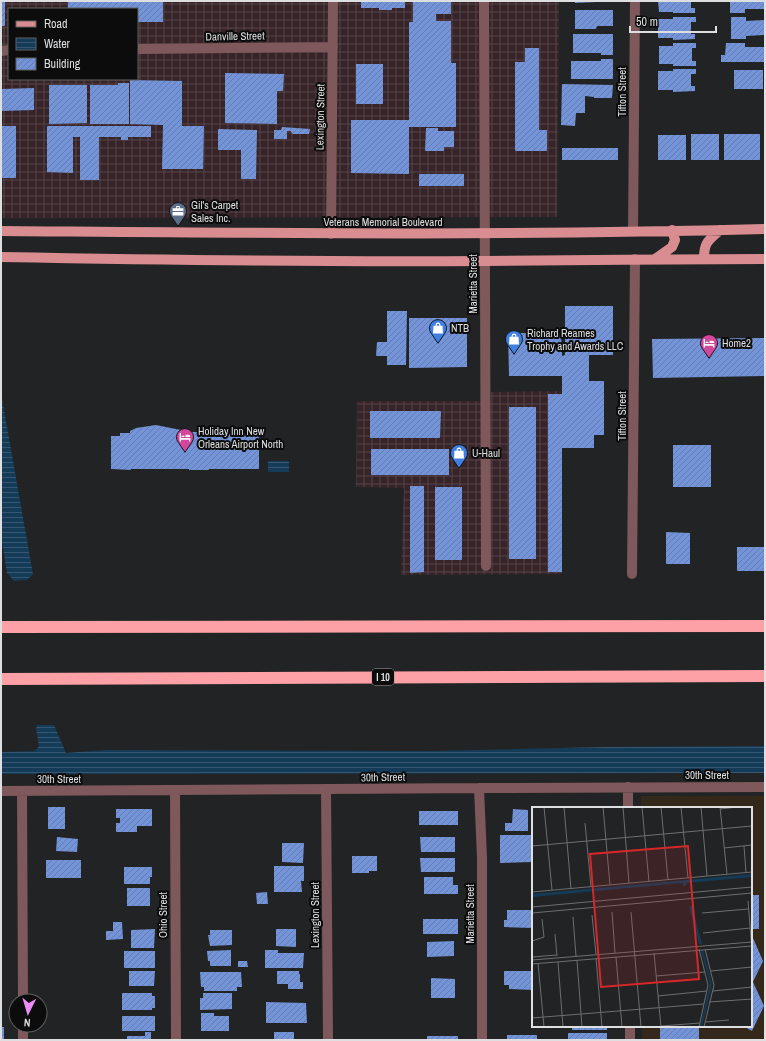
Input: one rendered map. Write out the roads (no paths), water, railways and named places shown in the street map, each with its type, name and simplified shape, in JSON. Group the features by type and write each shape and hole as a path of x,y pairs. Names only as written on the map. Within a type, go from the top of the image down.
{"highway":[{"path":"1,627 765,626"},
{"name":"I 10","path":"1,679 765,676"}],"main road":[{"name":"Veterans Memorial Boulevard","path":"1,231 331,234 765,229"},
{"path":"655,259 672,247 676,240 672,230"},
{"path":"704,259 704,248 708,241 720,230"},
{"path":"1,257 175,260 765,260"}],"street":[{"name":"Lexington Street","path":"331,234 333,1"},
{"name":"Marietta Street","path":"484,1 486,566"},
{"name":"Tifton Street","path":"633,231 635,1"},
{"name":"Danville Street","path":"138,49 333,47"},
{"name":"Tifton Street","path":"632,574 635,259"},
{"path":"628,787 628,807"},
{"name":"30th Street","path":"1,791 765,787"},
{"name":"Marietta Street","path":"479,788 482,858 482,1040"},
{"name":"Lexington Street","path":"326,789 328,1040"},
{"name":"Ohio Street","path":"175,790 176,1040"},
{"path":"22,791 23,993"},
{"path":"630,1027 630,1040"}],"water":[{"path":"1,393 33,574 27,580 14,581 7,573 1,536"},
{"path":"268,461 289,461 289,472 268,472"},
{"path":"37,725 54,725 66,753 105,750 434,751 605,747 765,746 765,773 1,774 1,752 35,751 39,746 36,729"}],"place":[{"name":"Gil's Carpet Sales Inc.","path":"178,226"},
{"name":"NTB","path":"438,343"},
{"name":"Richard Reames Trophy and Awards LLC","path":"514,354"},
{"name":"Home2","path":"709,358"},
{"name":"Holiday Inn New Orleans Airport North","path":"185,452"},
{"name":"U-Haul","path":"459,468"}]}
